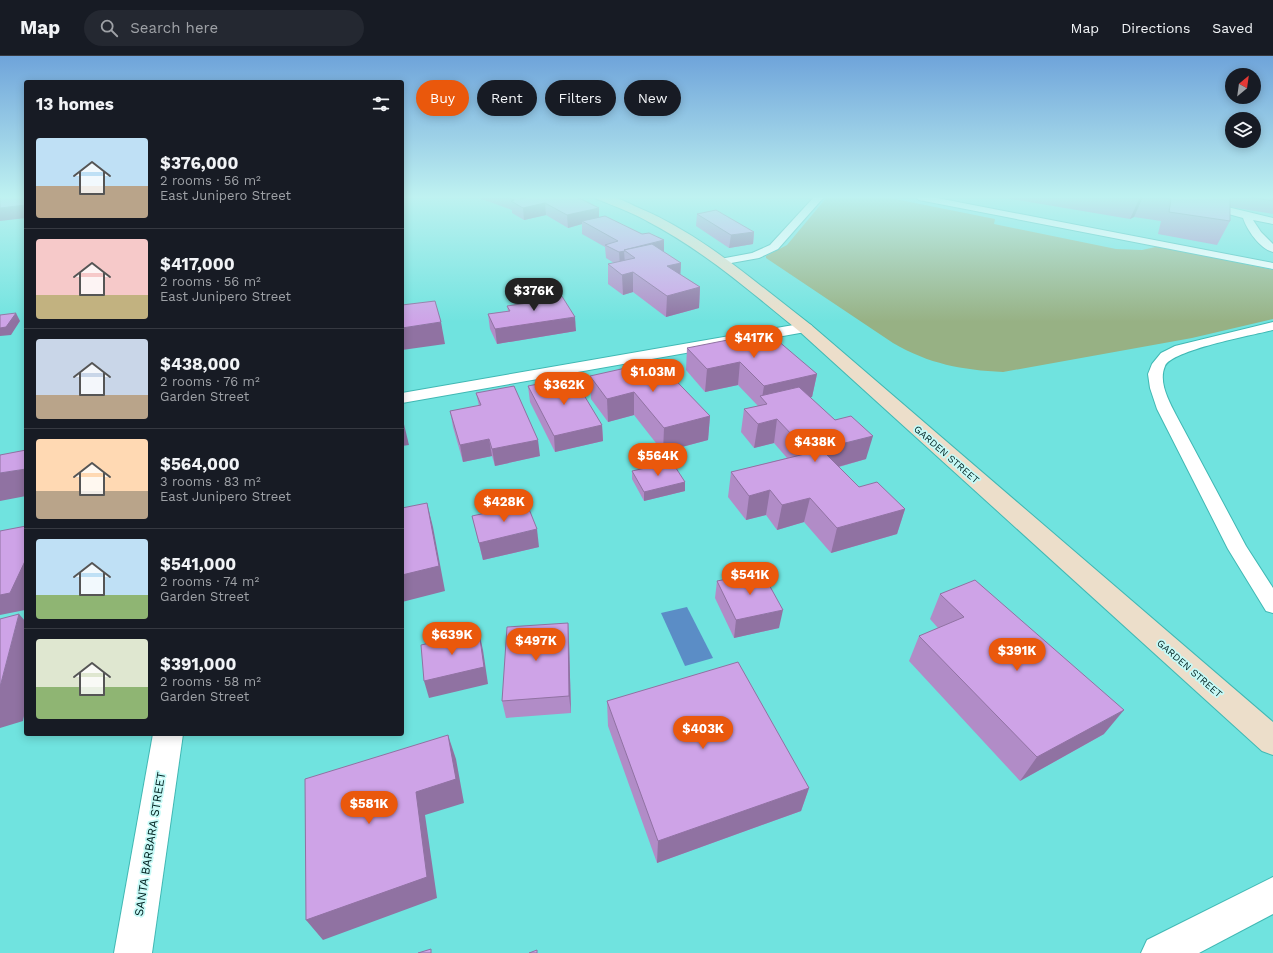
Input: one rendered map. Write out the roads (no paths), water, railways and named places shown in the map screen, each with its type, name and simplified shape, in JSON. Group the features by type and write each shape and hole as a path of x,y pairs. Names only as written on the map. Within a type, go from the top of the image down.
{"street":[{"name":"GARDEN STREET","path":"685,239 720,262 805,328 1273,741"},
{"path":"404,398 805,328"},
{"name":"SANTA BARBARA STREET","path":"133,953 168,736"},
{"path":"1160,953 1273,895"}],"lane":[{"path":"720,262 756,256 769,250 781,239"},
{"path":"1134,239 1273,266"},
{"path":"1263,239 1273,249"},
{"path":"1271,328 1180,349 1169,354 1161,361 1156,369 1156,380 1161,400 1171,421 1238,549 1273,605"}],"water":[{"path":"687,607 713,658 685,666 661,613"}]}
